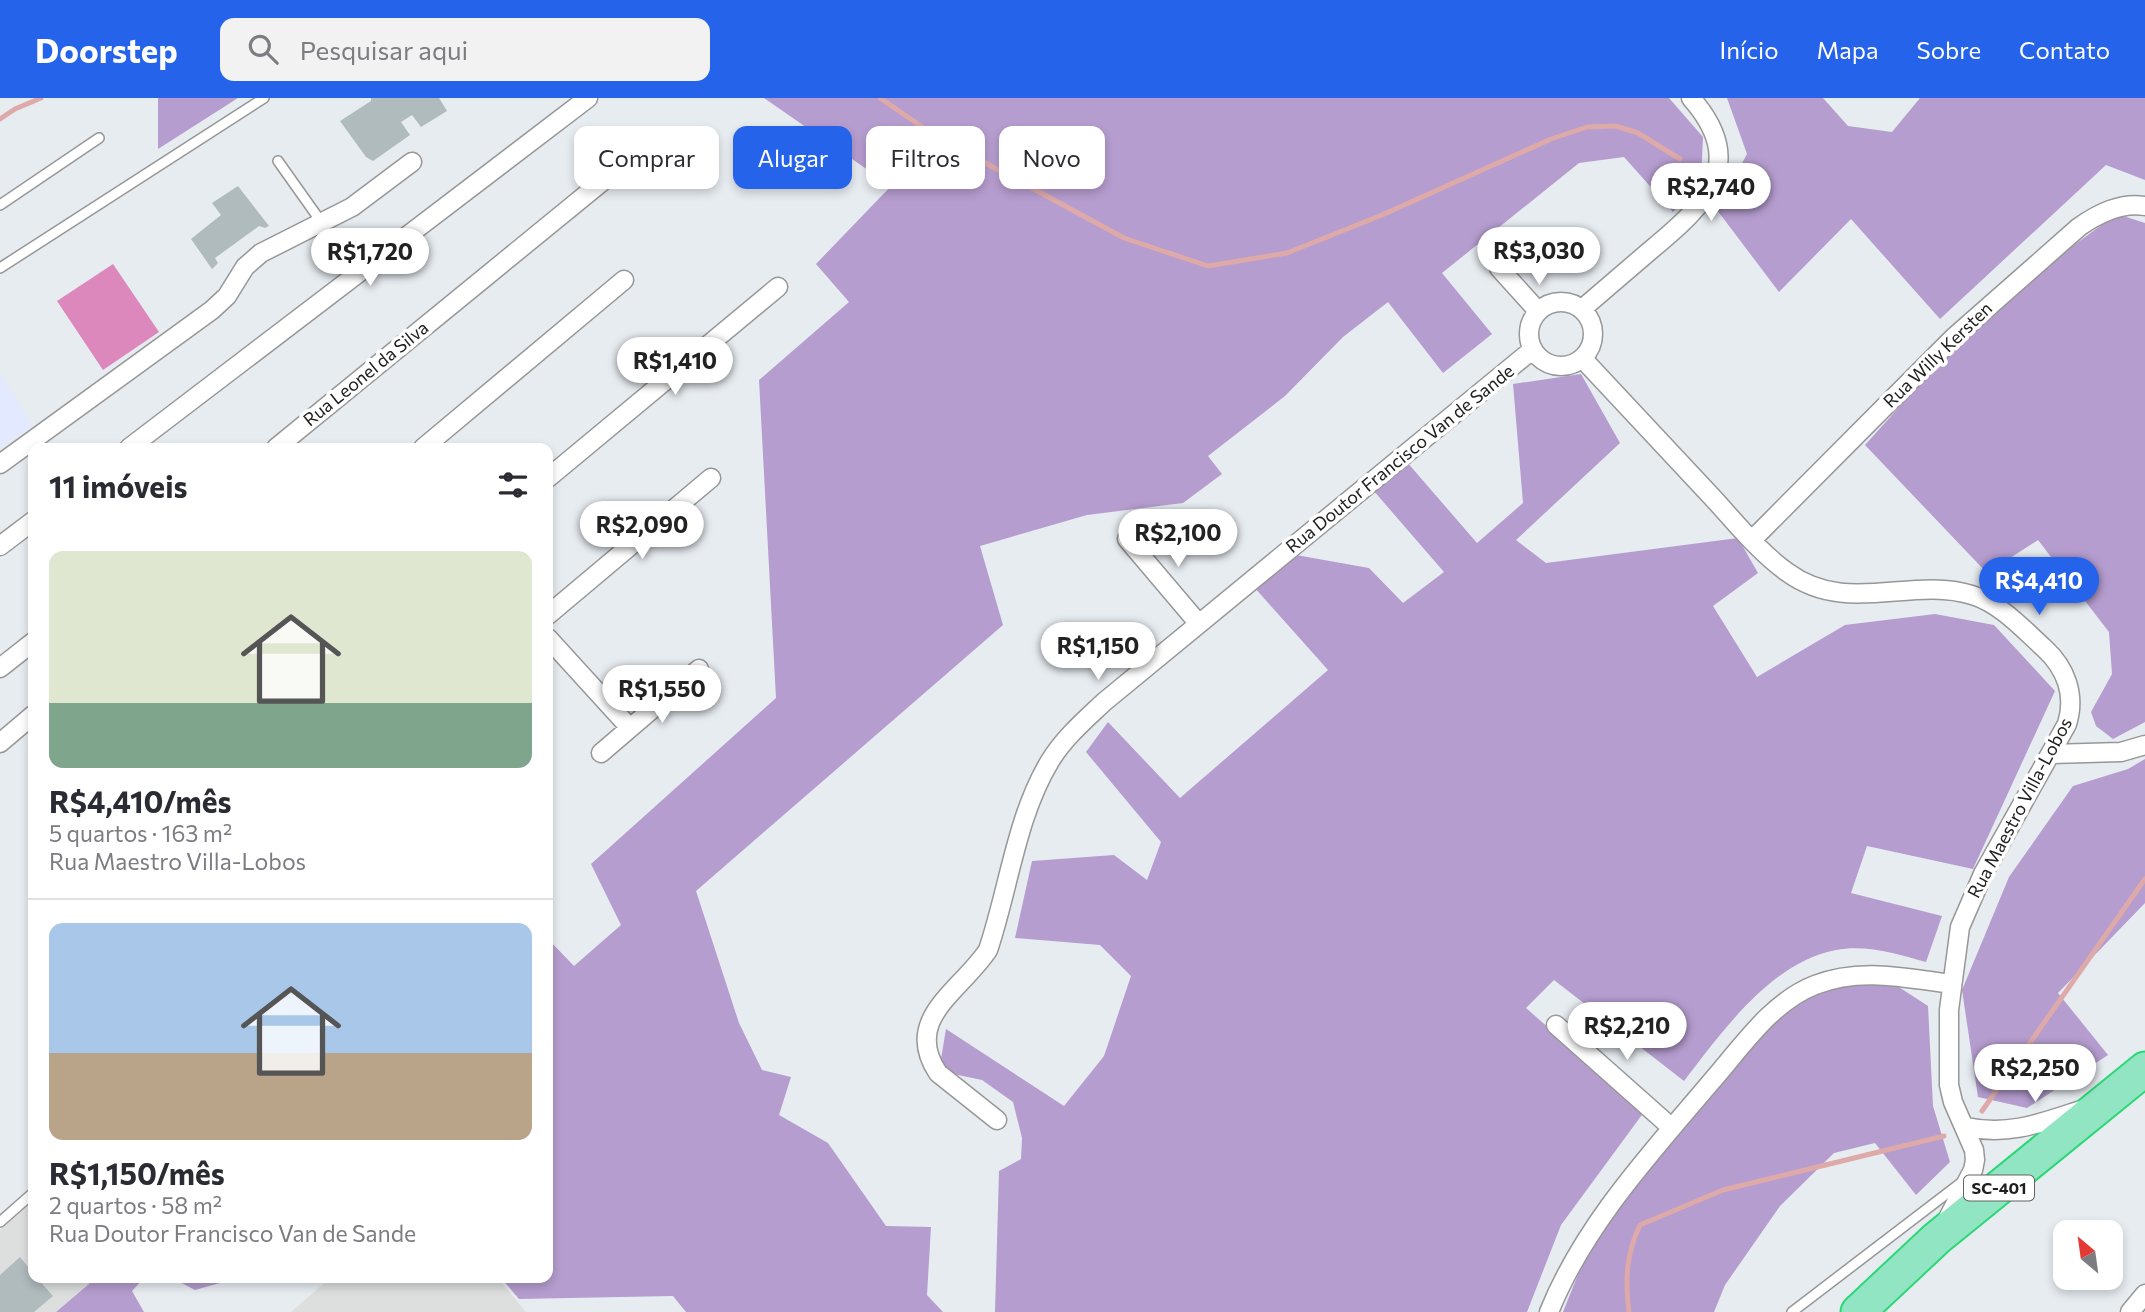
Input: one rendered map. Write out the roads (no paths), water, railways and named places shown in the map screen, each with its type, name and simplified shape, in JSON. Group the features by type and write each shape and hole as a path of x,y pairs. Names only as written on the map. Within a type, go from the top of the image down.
{"highway":[{"name":"SC-401","path":"1857,1312 1937,1238 2145,1069"},
{"name":"SC-401","path":"1888,1312 2145,1097"}],"street":[{"path":"136,443 588,98"},
{"path":"1582,309 1694,213 1713,184 1718,166 1717,147 1706,118 1691,98"},
{"path":"29,443 212,310 227,296 252,260 352,207 412,162"},
{"name":"Rua Leonel da Silva","path":"282,443 593,189"},
{"name":"Rua Willy Kersten","path":"1752,540 1953,338 2079,227 2098,214 2119,207 2145,206"},
{"path":"1499,268 1538,311"},
{"path":"429,443 624,280"},
{"path":"553,474 778,287"},
{"path":"1555,302 1574,304 1582,309 1593,328 1589,349 1582,358 1574,363 1555,366 1538,358 1532,350 1528,330 1538,311 1555,302"},
{"name":"Rua Doutor Francisco Van de Sande","path":"997,1120 938,1073 926,1050 924,1036 937,1009 975,970 988,950 1030,803 1051,759 1083,721 1532,350"},
{"name":"Rua Maestro Villa-Lobos","path":"1582,358 1752,540 1788,573 1821,590 1838,594 1951,591 1972,595 2007,614 2048,651 2060,666 2068,684 2072,698 2070,713 2052,754 1970,901 1960,927 1952,984 1949,1085 1956,1110 1966,1127 1974,1150 1975,1160 1937,1238"},
{"path":"0,464 28,444"},
{"path":"553,611 711,478"},
{"path":"0,546 28,525"},
{"path":"1127,539 1199,624"},
{"path":"553,643 630,727"},
{"path":"0,668 28,646"},
{"path":"601,753 699,669"},
{"path":"0,743 28,719"},
{"path":"2052,754 2121,752 2145,745"},
{"path":"1549,1312 1572,1264 1613,1202 1672,1128 1763,1023 1794,995 1814,985 1856,975 1881,975 1952,984"},
{"path":"1556,1025 1672,1128"},
{"path":"1966,1127 1990,1132 2008,1131 2105,1102"},
{"path":"2130,1312 2145,1294"}],"lane":[{"path":"0,268 264,98"},
{"path":"0,205 99,138"},
{"path":"278,161 322,223"},
{"path":"1792,1312 1969,1177"},
{"path":"0,1222 28,1198"}],"waterway":[{"path":"0,119 41,98"},
{"path":"880,98 934,135 1124,238 1208,266 1287,253 1382,215 1551,139 1587,127 1616,126 1638,133 1680,159"},
{"path":"1982,1111 2145,879"},
{"path":"1629,1312 1628,1267 1640,1225 1723,1190 1944,1136"}]}
